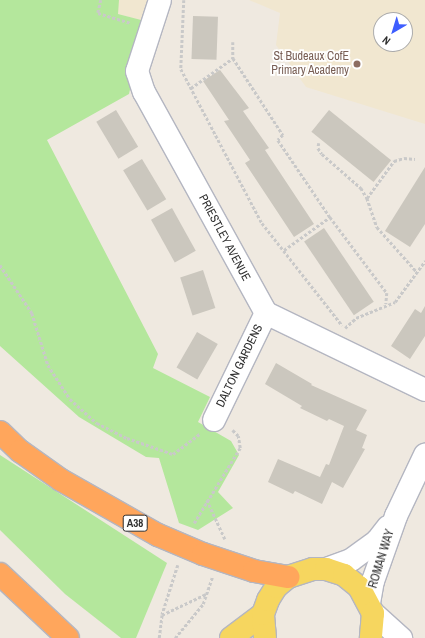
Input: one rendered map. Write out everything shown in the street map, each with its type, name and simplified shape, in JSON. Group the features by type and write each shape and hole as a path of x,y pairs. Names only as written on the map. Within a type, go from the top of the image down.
{"highway":[{"name":"A38","path":"0,432 20,451 110,509 158,535 219,560 254,571 288,577"},
{"path":"0,574 68,638"}],"main road":[{"path":"264,638 263,614 268,600 276,587 288,577 313,569 326,569 344,575 354,583 371,608 371,638"},
{"path":"231,638 263,614"}],"street":[{"name":"PRIESTLEY AVENUE","path":"160,0 137,72 144,92 266,313"},
{"path":"266,313 364,362 425,390"},
{"name":"DALTON GARDENS","path":"214,420 266,313"},
{"name":"ROMAN WAY","path":"371,608 373,581 396,516 425,455"},
{"name":"ROMAN WAY","path":"326,569 351,560 377,541 396,516"},
{"path":"371,608 401,638"}],"path":[{"path":"101,0 98,12 150,30"},
{"path":"184,0 181,69 262,223 345,328 364,362"},
{"path":"233,42 233,58 283,135 278,140 330,218 387,294 386,304"},
{"path":"191,88 233,58"},
{"path":"319,143 318,148 322,154 361,188 367,198 377,227 417,272"},
{"path":"367,198 394,161 404,158 415,159"},
{"path":"284,250 330,218"},
{"path":"345,328 356,318 386,304 395,302 425,261"},
{"path":"0,266 32,313 48,365 70,399 97,423 127,438 173,454 208,428 214,420 238,436 240,448 207,499 194,523"},
{"path":"207,499 224,536"},
{"path":"175,638 203,604 219,560"},
{"path":"159,638 162,615 178,564"},
{"path":"162,615 206,594"}],"shaded area":[{"path":"109,0 151,0 145,21 106,11"},
{"name":"St Budeaux CofE Primary Academy","path":"249,0 425,0 425,124 306,87 276,45 280,13"}],"green space":[{"path":"0,0 119,0 118,14 145,21 129,94 47,140 158,354 153,368 210,397 198,422 231,441 239,455 218,492 233,508 198,530 179,523 159,458 146,457 79,417 0,346"},
{"path":"0,455 167,563 136,638 121,638 65,594 0,530"}],"building":[{"path":"193,16 218,17 216,60 191,59"},
{"path":"220,70 249,108 243,111 269,148 265,150 314,224 294,237 245,163 250,160 224,121 229,120 203,81"},
{"path":"116,110 138,147 118,159 96,122"},
{"path":"329,110 391,160 374,182 311,132"},
{"path":"142,159 166,199 147,211 123,170"},
{"path":"425,167 425,224 410,247 385,231"},
{"path":"172,208 196,251 175,262 151,220"},
{"path":"324,228 374,302 354,315 304,241"},
{"path":"203,270 215,308 193,315 180,277"},
{"path":"425,306 425,336 410,359 391,346 415,309 421,313"},
{"path":"197,332 218,344 197,380 176,368"},
{"path":"276,363 312,384 311,385 367,410 356,430 367,435 362,448 365,449 343,488 332,482 322,504 295,491 293,494 268,482 278,459 320,477 326,464 329,465 344,426 329,419 327,421 300,408 302,406 265,384"}],"place":[{"name":"St Budeaux CofE Primary Academy","path":"357,64"}]}
